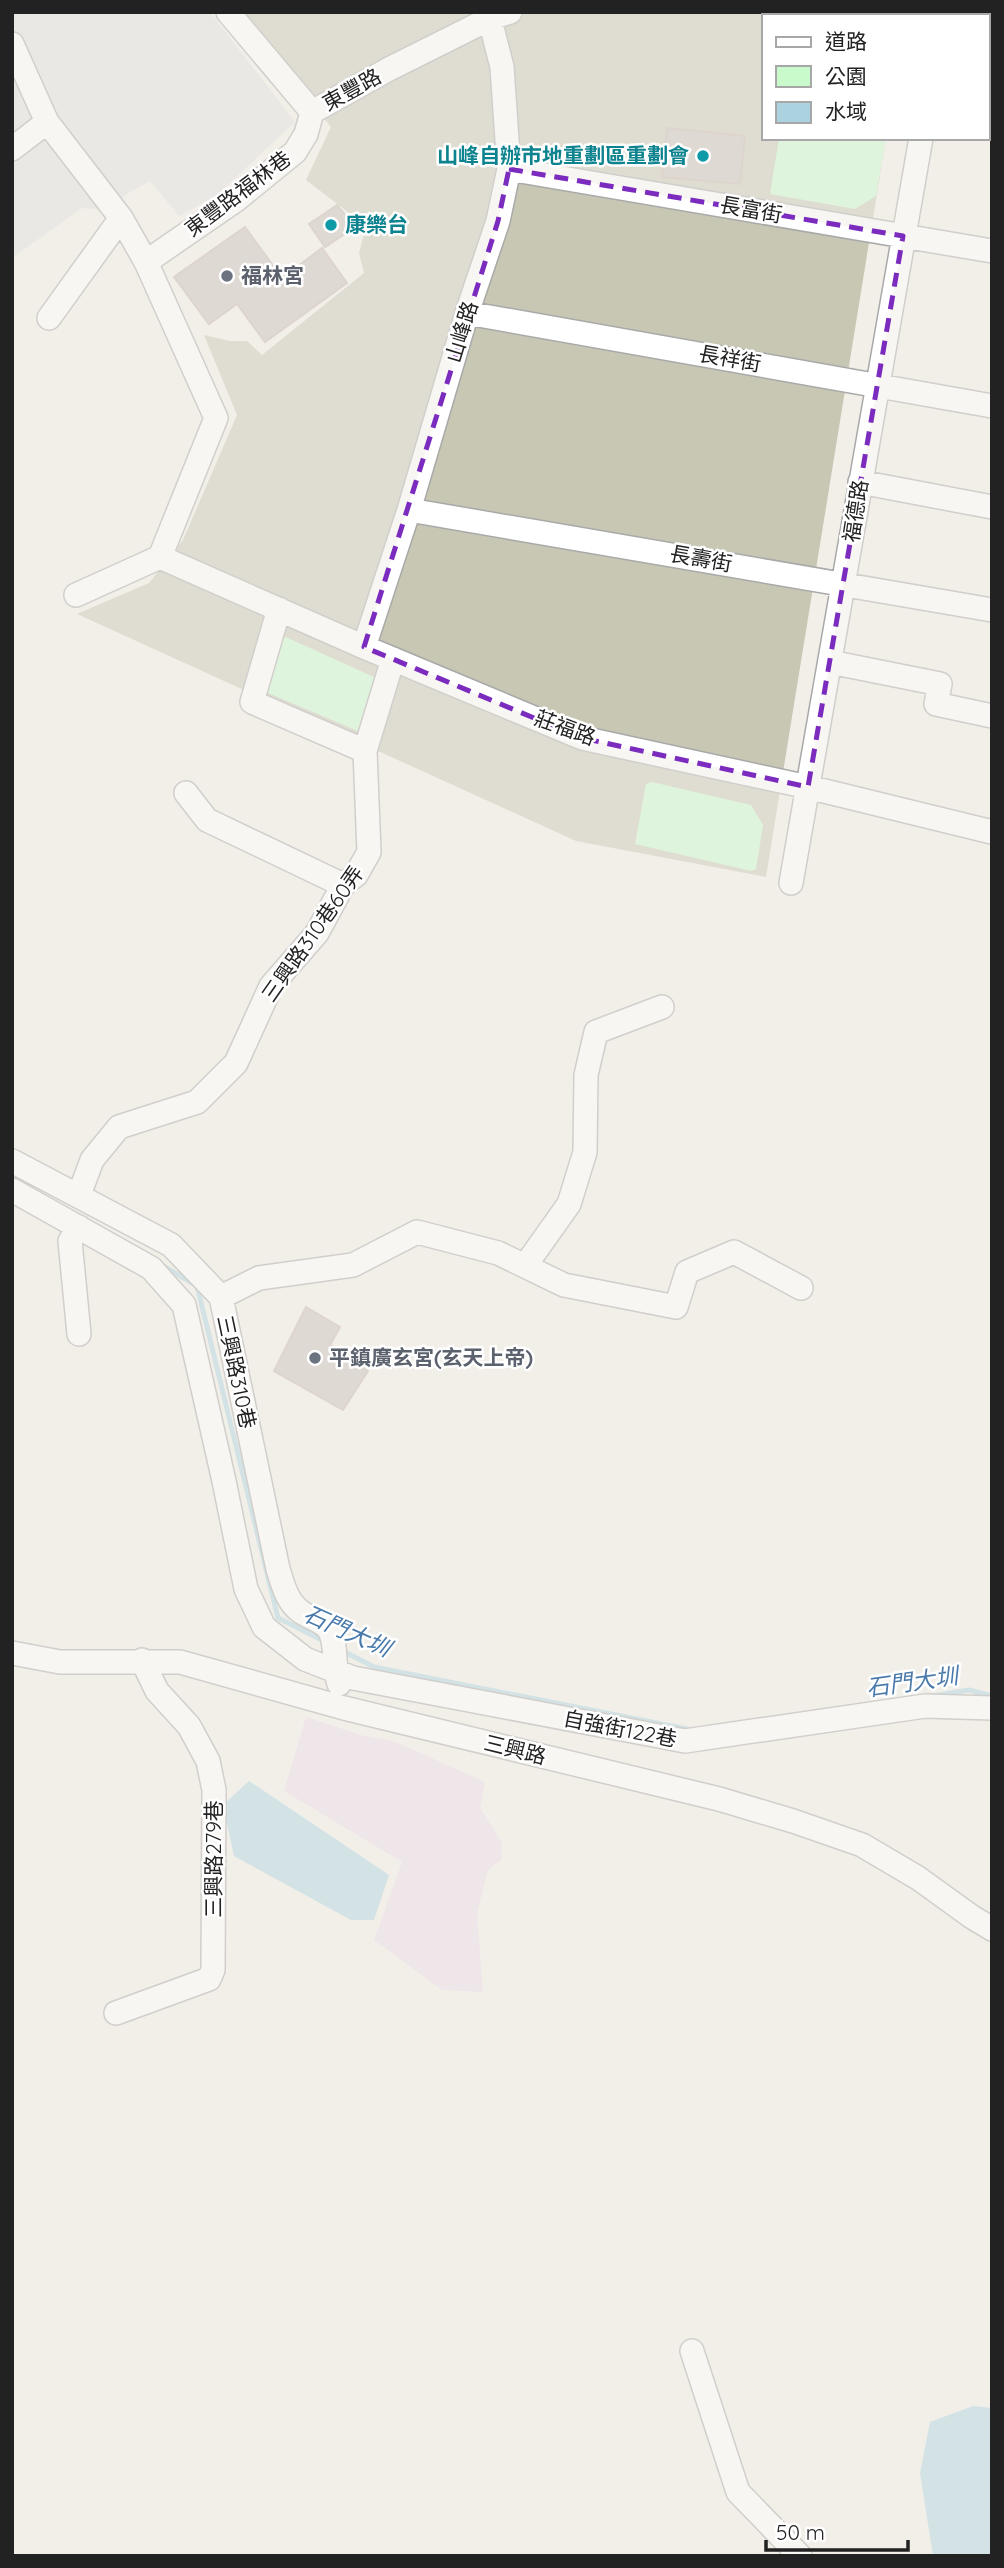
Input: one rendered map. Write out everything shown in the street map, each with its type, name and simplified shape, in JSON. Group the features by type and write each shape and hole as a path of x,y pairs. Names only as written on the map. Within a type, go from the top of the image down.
{"street":[{"name":"東豐路","path":"228,12 312,112 496,14"},
{"name":"山峰路","path":"364,646 498,221 509,169 496,14"},
{"path":"12,44 47,122 121,218 146,262 216,418 160,556 76,595"},
{"name":"東豐路福林巷","path":"146,262 236,200 295,152 306,134 312,112"},
{"path":"12,149 47,122"},
{"name":"福德路","path":"792,883 921,140"},
{"name":"長富街","path":"509,169 992,251"},
{"path":"49,318 121,218"},
{"name":"長祥街","path":"467,313 992,406"},
{"path":"860,482 992,506"},
{"name":"長壽街","path":"409,510 992,610"},
{"name":"莊福路","path":"160,556 393,659 582,738 808,787 992,832"},
{"path":"279,609 252,702 365,751"},
{"name":"三興路310巷60弄","path":"79,1195 92,1160 119,1127 197,1102 236,1063 271,986 317,933 343,885 356,875 369,852 365,751 393,659"},
{"path":"830,662 940,684 936,704 992,716"},
{"path":"186,793 207,820 343,885"},
{"path":"525,1266 569,1204 585,1153 586,1075 596,1032 662,1007"},
{"name":"三興路310巷","path":"12,1161 170,1245 221,1297 278,1569 288,1598 299,1610 327,1627 332,1640 334,1670 344,1708"},
{"name":"三興路310巷","path":"12,1190 151,1268 184,1306 225,1481 246,1590 264,1627 305,1659 334,1670"},
{"path":"79,1227 70,1241 79,1335"},
{"path":"221,1297 259,1278 353,1265 416,1232 498,1253 564,1285 676,1307 687,1272 734,1252 802,1288"},
{"name":"三興路","path":"12,1653 60,1662 142,1660 190,1665 344,1708 719,1799 862,1845 918,1878 992,1929"},
{"name":"三興路279巷","path":"116,2013 209,1979 213,1970 215,1790 208,1760 189,1726 157,1691 142,1660"},
{"name":"自強街122巷","path":"334,1670 353,1678 685,1741 925,1706 992,1708"},
{"path":"692,2351 738,2492 800,2556"}],"highlighted area":[{"path":"509,169 903,236 808,787 582,738 364,647 498,221"}],"shaded area":[{"path":"12,12 210,12 295,122 217,195 179,216 150,181 107,210 82,208 12,258"},
{"path":"239,12 906,12 762,14 762,140 886,140 766,877 576,841 77,614 149,583 183,540 237,415 204,335 230,341 247,341 262,355 364,273 359,253 366,226 306,180 331,127"},
{"path":"306,1717 361,1735 396,1742 485,1782 480,1808 501,1841 502,1859 488,1870 477,1913 483,1992 442,1990 374,1940 402,1862 284,1791"}],"green space":[{"path":"779,140 886,140 876,196 855,209 770,194"},
{"path":"277,633 376,678 358,731 261,690"},
{"path":"652,782 751,805 763,825 756,869 751,871 635,844 646,784"}],"water":[{"path":"249,1781 389,1875 374,1920 351,1920 234,1856 223,1805"},
{"path":"973,2406 992,2408 992,2556 933,2556 920,2473 930,2422"}],"building":[{"name":"山峰自辦市地重劃區重劃會","path":"667,128 745,136 740,184 662,177"},
{"name":"康樂台","path":"337,205 355,227 325,247 309,224"},
{"path":"245,227 282,278 322,248 347,283 265,342 237,304 209,324 174,277"},
{"name":"平鎮廣玄宮(玄天上帝)","path":"306,1307 340,1327 330,1345 368,1371 343,1410 274,1371"}],"waterway":[{"name":"石門大圳","path":"160,1264 197,1286 278,1618 326,1642"},
{"name":"石門大圳","path":"341,1650 374,1667 692,1730"},
{"name":"石門大圳","path":"933,1696 969,1690 992,1696"}],"place":[{"name":"山峰自辦市地重劃區重劃會","path":"703,156"},
{"name":"康樂台","path":"331,225"},
{"name":"福林宮","path":"227,276"},
{"name":"平鎮廣玄宮(玄天上帝)","path":"315,1358"}]}
